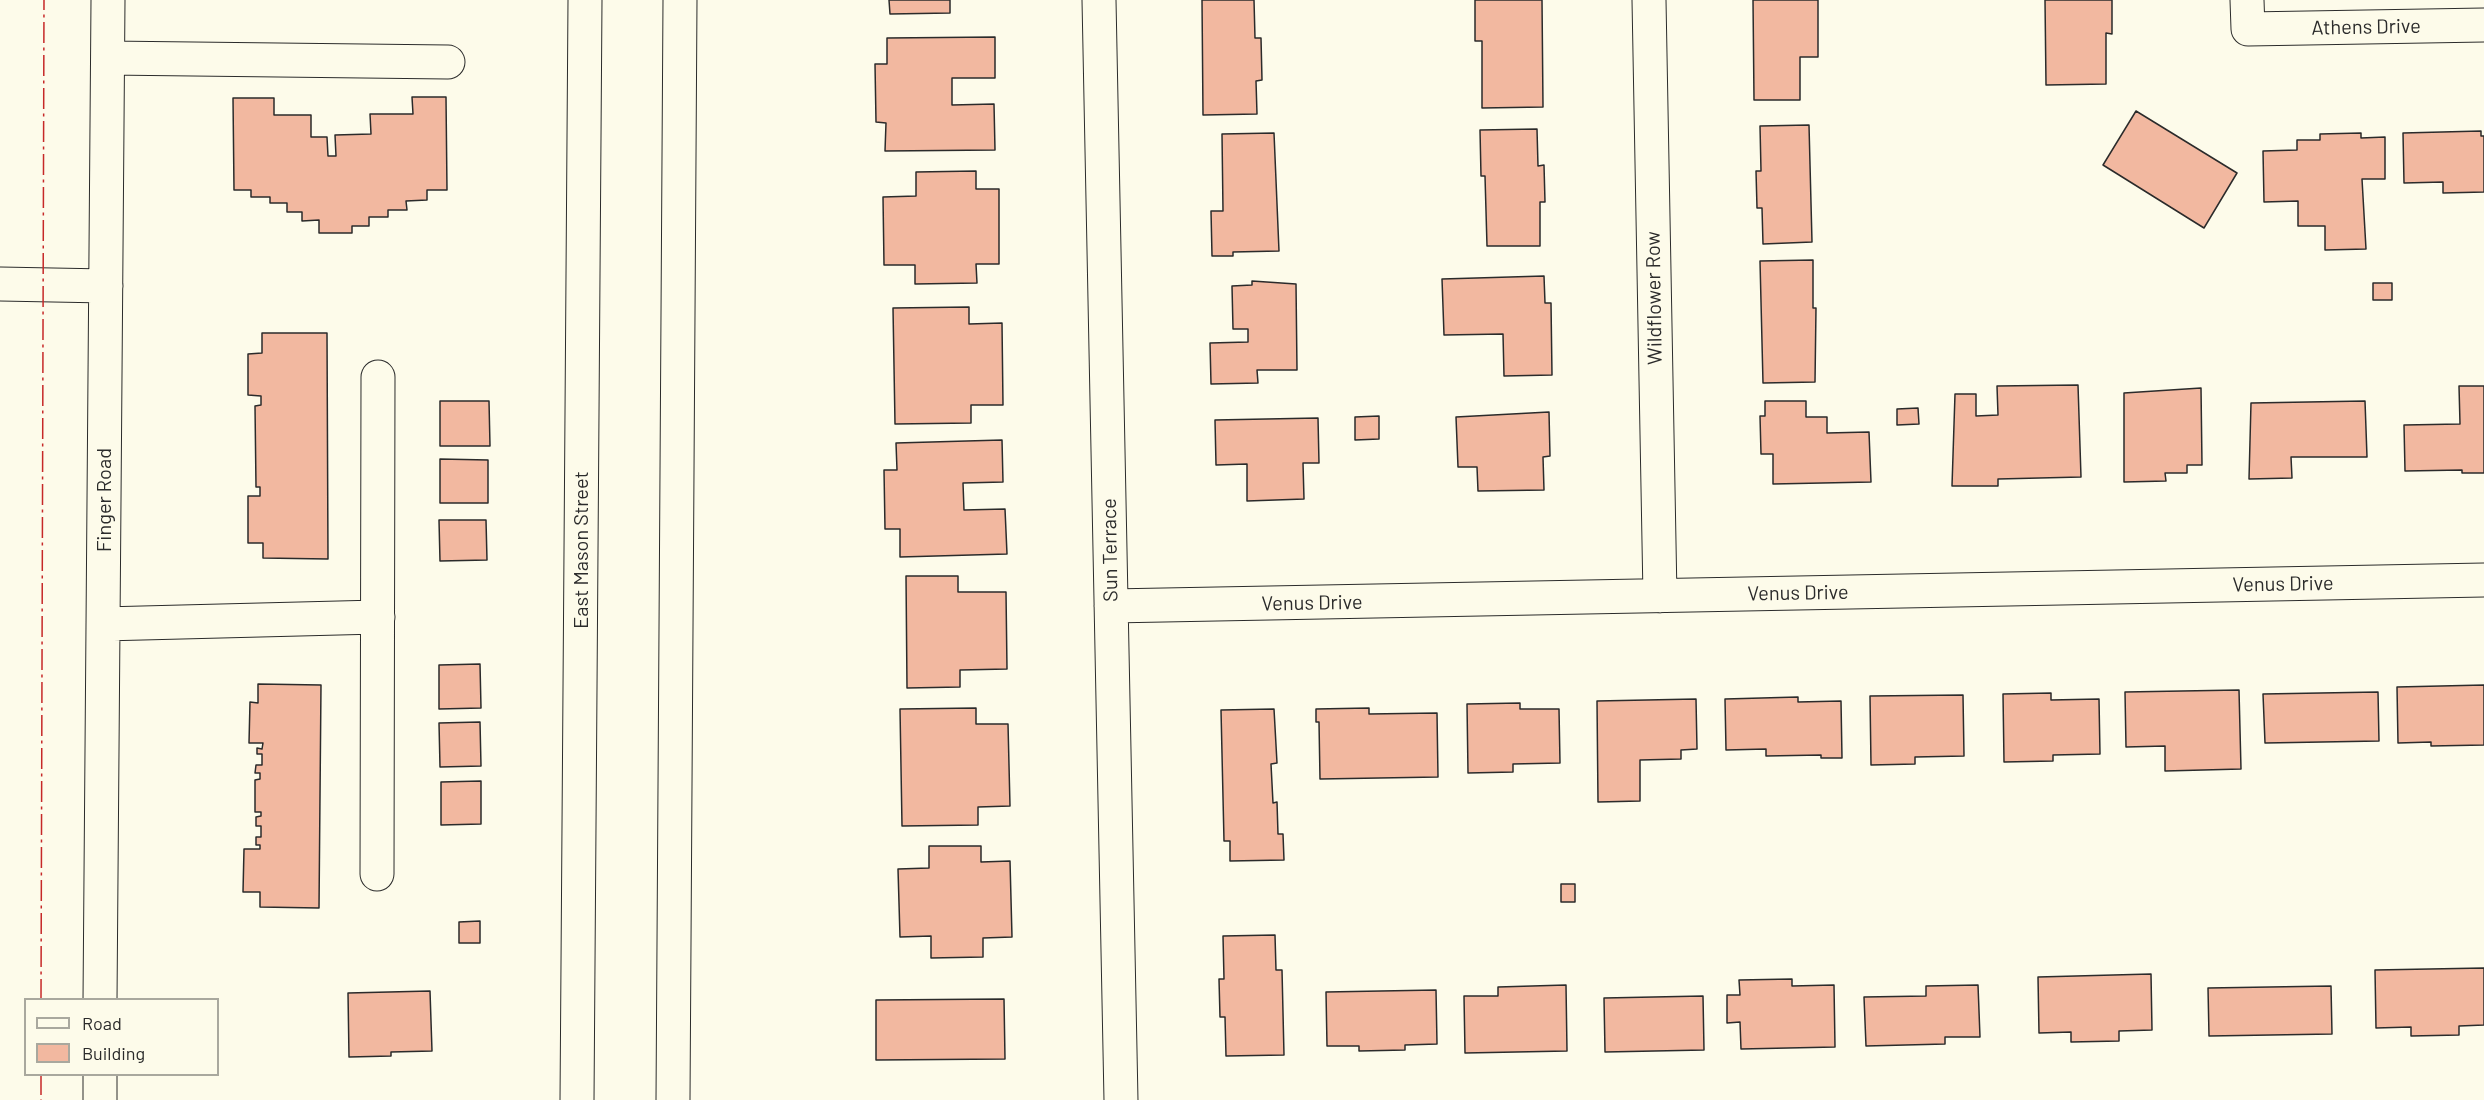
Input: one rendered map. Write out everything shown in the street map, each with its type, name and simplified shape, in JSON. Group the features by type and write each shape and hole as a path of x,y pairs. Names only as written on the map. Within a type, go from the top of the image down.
{"street":[{"name":"Finger Road","path":"100,998 108,0"},
{"name":"East Mason Street","path":"577,1100 585,0"},
{"path":"674,1100 680,0"},
{"name":"Sun Terrace","path":"1100,0 1121,1100"},
{"name":"Wildflower Row","path":"1648,0 1660,596"},
{"name":"Athens Drive","path":"2248,14 2484,25"},
{"path":"108,58 448,62"},
{"path":"0,284 106,286"},
{"path":"377,874 378,377"},
{"name":"Venus Drive","path":"1111,606 2484,580"},
{"path":"103,624 378,617"},
{"path":"100,1076 100,1100"}],"building":[{"path":"889,0 950,0 950,13 890,14"},
{"path":"1202,0 1254,0 1255,38 1261,38 1262,80 1256,81 1257,114 1203,115"},
{"path":"1475,0 1542,0 1543,107 1482,108 1482,41 1475,41"},
{"path":"1753,0 1818,0 1818,57 1800,57 1800,100 1754,100"},
{"path":"2045,0 2112,0 2112,34 2106,33 2106,84 2046,85"},
{"path":"995,37 995,78 952,78 952,105 994,104 995,150 885,151 886,123 876,122 875,64 887,64 887,38"},
{"path":"412,97 446,97 447,190 427,190 427,200 406,201 407,210 388,210 388,217 369,217 369,226 352,226 352,233 319,233 319,220 302,221 302,212 287,212 287,203 270,203 270,197 251,197 251,190 234,190 233,98 274,98 274,115 311,115 311,137 327,137 328,156 336,156 335,135 371,134 370,114 413,114"},
{"path":"2136,111 2237,173 2204,228 2103,165"},
{"path":"1809,125 1812,242 1763,244 1762,208 1757,208 1756,171 1761,171 1760,126"},
{"path":"1537,129 1538,166 1544,165 1545,202 1540,202 1540,246 1487,246 1485,176 1481,176 1480,130"},
{"path":"2481,131 2481,136 2484,136 2484,192 2443,193 2443,182 2404,183 2403,133"},
{"path":"1274,133 1279,251 1233,252 1233,256 1212,256 1211,211 1223,211 1222,134"},
{"path":"2361,133 2361,138 2385,137 2385,179 2362,179 2366,249 2325,250 2325,226 2298,226 2298,201 2264,202 2263,151 2297,150 2297,140 2320,140 2320,134"},
{"path":"976,171 976,189 999,189 999,264 976,264 977,283 915,284 915,265 884,265 883,197 916,196 916,172"},
{"path":"1813,260 1813,308 1816,308 1815,382 1763,383 1760,261"},
{"path":"1544,276 1545,303 1551,303 1552,375 1504,376 1503,334 1444,335 1442,279"},
{"path":"1252,281 1296,284 1297,370 1257,370 1258,383 1211,384 1210,343 1248,342 1248,329 1233,329 1232,286 1252,285"},
{"path":"2373,283 2392,283 2392,300 2373,300"},
{"path":"969,307 969,324 1002,323 1003,405 971,405 971,423 895,424 893,308"},
{"path":"262,333 327,333 328,559 263,558 263,543 248,543 248,496 260,496 260,487 256,487 255,406 261,405 261,396 248,395 248,354 262,353"},
{"path":"2078,385 2081,477 1998,479 1998,486 1952,486 1955,394 1976,394 1976,416 1998,415 1997,386"},
{"path":"2459,386 2484,386 2484,473 2462,473 2462,470 2405,471 2404,425 2460,424"},
{"path":"2201,388 2202,465 2187,465 2187,473 2165,473 2166,481 2124,482 2124,393"},
{"path":"440,401 489,401 490,446 440,446"},
{"path":"1765,401 1806,401 1806,417 1827,417 1827,433 1869,432 1871,482 1773,484 1773,454 1761,454 1760,416 1765,416"},
{"path":"2365,401 2367,457 2291,457 2292,478 2249,479 2251,403"},
{"path":"1918,408 1919,424 1897,425 1897,409"},
{"path":"1549,412 1550,456 1543,457 1544,490 1478,491 1477,467 1458,467 1456,417"},
{"path":"1379,416 1379,439 1355,440 1355,417"},
{"path":"1318,418 1319,463 1303,463 1304,499 1247,501 1247,464 1216,465 1215,420"},
{"path":"1002,440 1003,482 963,483 964,510 1005,509 1007,554 900,557 900,529 885,529 884,470 897,470 896,443"},
{"path":"440,459 488,460 488,503 440,503"},
{"path":"439,520 486,520 487,560 440,561"},
{"path":"906,576 958,576 958,592 1006,592 1007,669 960,670 960,687 907,688"},
{"path":"480,664 481,708 439,709 439,665"},
{"path":"258,684 321,685 319,908 260,907 260,892 243,892 244,849 260,849 260,845 256,845 256,837 261,837 261,826 256,826 256,817 261,816 261,812 255,812 255,780 260,779 260,773 255,773 256,765 262,765 262,754 257,754 257,748 262,749 263,743 249,743 250,702 258,703"},
{"path":"2484,685 2484,745 2431,746 2431,742 2398,743 2397,687"},
{"path":"2239,690 2241,769 2165,771 2165,746 2126,747 2125,692"},
{"path":"2378,692 2379,741 2265,743 2263,694"},
{"path":"2051,693 2051,700 2099,699 2100,754 2053,755 2053,761 2004,762 2003,694"},
{"path":"1963,695 1964,756 1915,757 1915,764 1871,765 1870,696"},
{"path":"1798,697 1798,702 1841,701 1842,758 1821,758 1821,755 1766,756 1766,749 1726,750 1725,699"},
{"path":"1696,699 1697,749 1681,750 1681,759 1640,760 1640,801 1598,802 1597,701"},
{"path":"1520,703 1520,709 1559,709 1560,763 1513,764 1513,772 1468,773 1467,704"},
{"path":"976,708 976,724 1008,724 1010,806 978,807 978,825 902,826 900,709"},
{"path":"1369,708 1369,714 1437,713 1438,777 1320,779 1319,722 1316,722 1316,709"},
{"path":"1274,709 1277,763 1271,764 1273,803 1277,802 1278,834 1283,834 1284,860 1230,861 1230,841 1224,841 1221,710"},
{"path":"480,722 481,766 440,767 439,723"},
{"path":"481,781 481,824 441,825 441,782"},
{"path":"929,846 981,846 981,862 1010,861 1012,937 983,938 983,957 931,958 931,936 900,937 898,869 929,868"},
{"path":"1561,884 1575,884 1575,902 1561,902"},
{"path":"480,921 480,943 459,943 459,922"},
{"path":"1275,935 1276,970 1282,970 1284,1055 1226,1056 1225,1017 1220,1017 1219,979 1224,979 1223,936"},
{"path":"2484,968 2484,1025 2459,1026 2459,1035 2411,1036 2411,1027 2376,1028 2375,970"},
{"path":"2151,974 2152,1030 2119,1031 2119,1041 2071,1042 2071,1032 2039,1033 2038,977"},
{"path":"1792,979 1792,986 1834,985 1835,1047 1741,1049 1740,1022 1727,1023 1727,995 1740,995 1739,980"},
{"path":"1566,985 1567,1051 1465,1053 1464,996 1498,996 1498,987"},
{"path":"1978,985 1980,1037 1945,1037 1945,1044 1866,1046 1864,997 1926,996 1926,986"},
{"path":"2331,986 2332,1034 2209,1036 2208,988"},
{"path":"1436,990 1437,1044 1405,1045 1405,1050 1359,1051 1359,1046 1327,1046 1326,992"},
{"path":"430,991 432,1051 391,1052 391,1056 349,1057 348,993"},
{"path":"1703,996 1704,1050 1605,1052 1604,998"},
{"path":"1004,999 1005,1059 876,1060 876,1000"}],"power":[{"path":"41,998 44,0"},
{"path":"41,1076 41,1100"}]}
